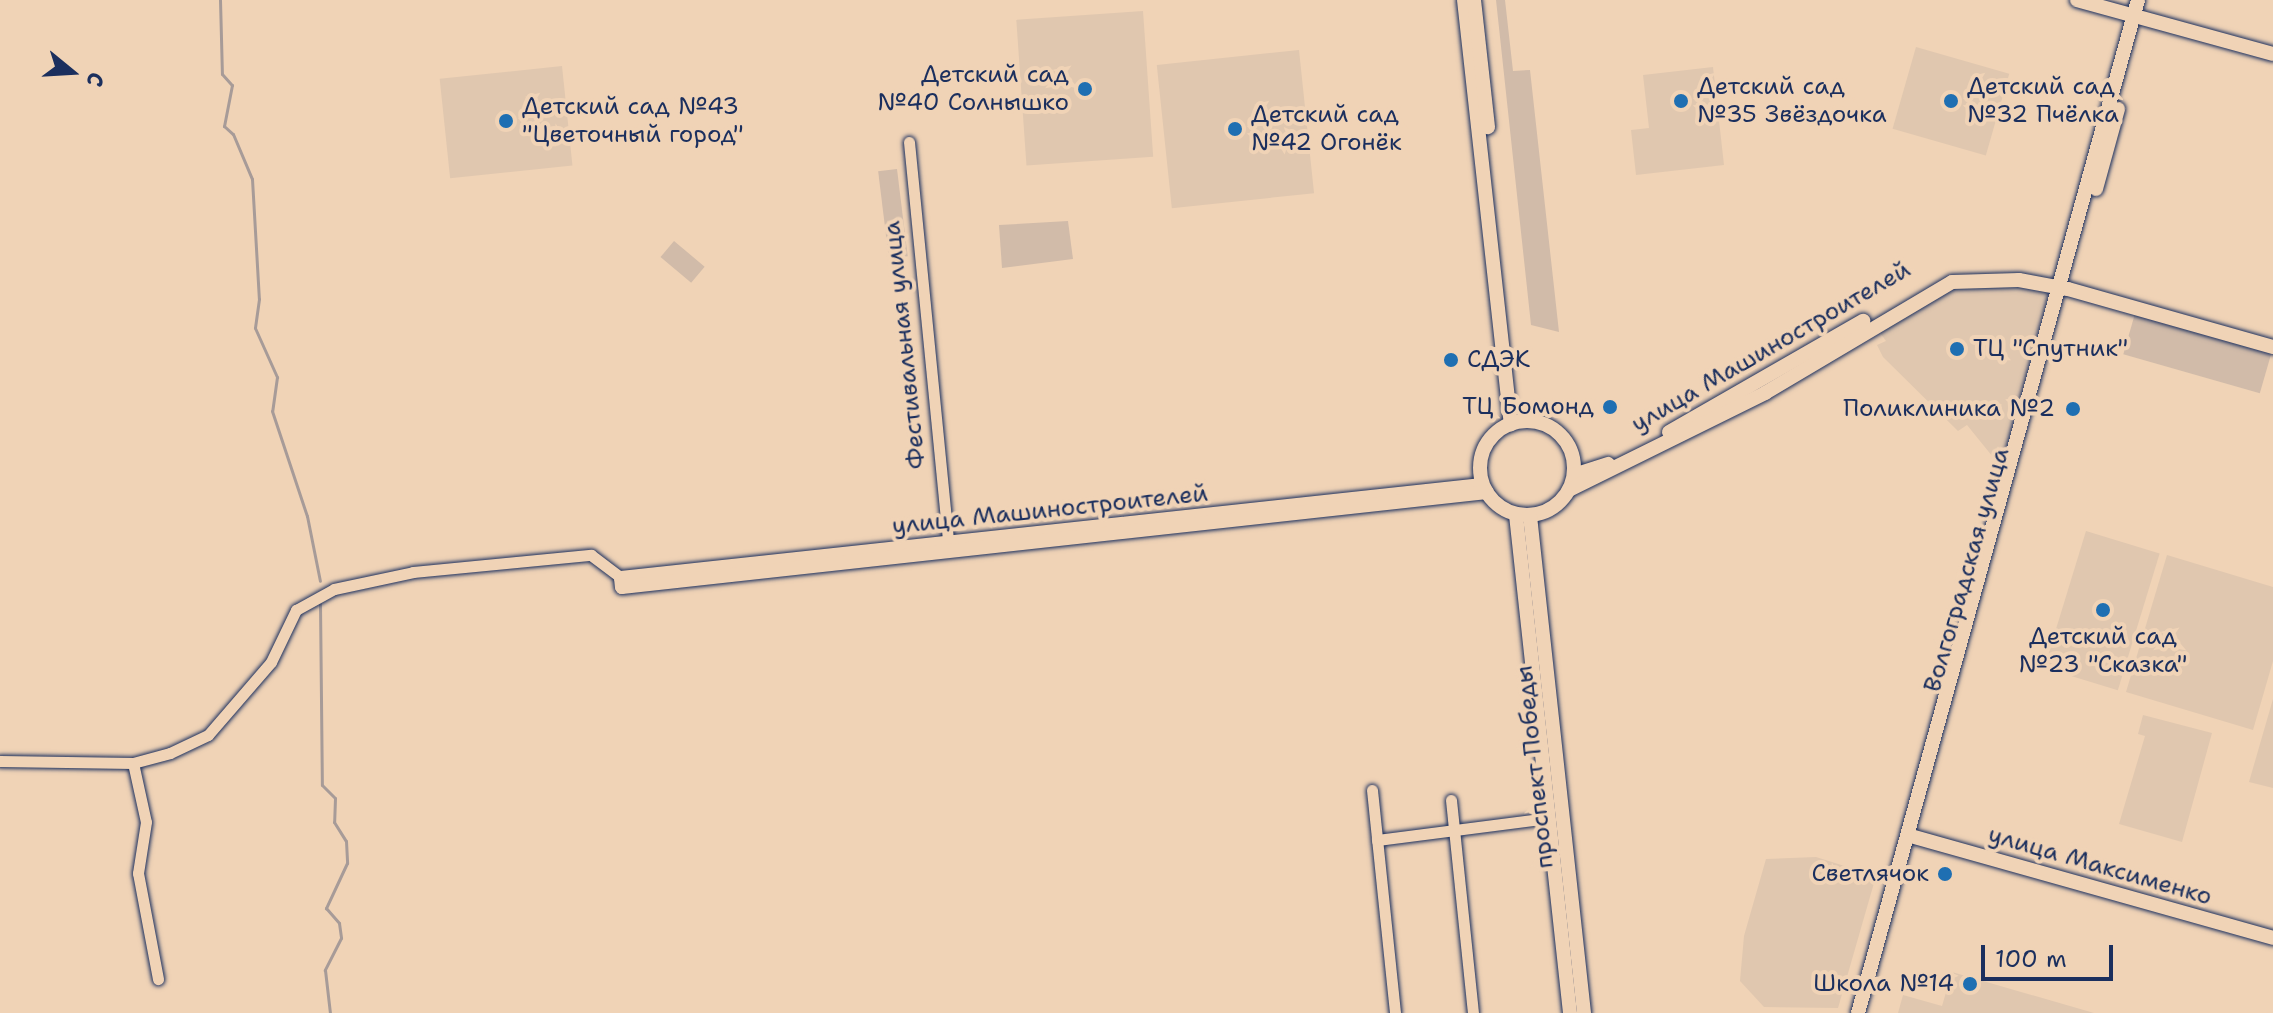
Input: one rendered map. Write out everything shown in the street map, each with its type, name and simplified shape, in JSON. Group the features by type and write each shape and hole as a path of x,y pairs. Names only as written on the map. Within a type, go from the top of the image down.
{"main road":[{"path":"1464,0 1514,423"},
{"path":"1474,0 1514,423"},
{"path":"2077,0 2273,54"},
{"path":"2138,0 2138,16"},
{"name":"Волгоградская улица","path":"1867,1013 2023,450 2064,285 2138,16 2146,0"},
{"name":"улица Машиностроителей","path":"1574,475 1616,461 1760,383 1929,282 1988,270 2064,285 2273,339"},
{"path":"621,578 622,587 1484,488 1523,516 1546,512 1569,490 1765,393 1932,289 1981,279 2064,285 2273,347"},
{"path":"1858,1013 2064,285"},
{"path":"1484,488 1485,445 1514,423 1547,425 1569,445 1574,475 1569,490"},
{"name":"улица Машиностроителей","path":"621,578 1484,488"},
{"path":"1523,516 1549,818 1570,1013"},
{"name":"проспект Победы","path":"1523,516 1584,1013"},
{"name":"улица Максименко","path":"1916,832 2273,938"}],"street":[{"name":"Фестивальная улица","path":"909,142 948,543"},
{"path":"0,761 133,763 170,753 208,735 271,662 296,610 334,589 413,572 591,555 621,578"},
{"path":"133,763 146,822 138,873 158,979"},
{"path":"1372,790 1395,1013"},
{"path":"1451,800 1473,1013"},
{"path":"1377,840 1549,818"}],"shaded area":[{"path":"1496,0 1505,0 1513,71 1530,70 1559,332 1531,325"},
{"name":"Детский сад №40 Солнышко","path":"1143,11 1153,157 1026,166 1016,20"},
{"name":"Детский сад №32 Пчёлка","path":"1916,47 2009,74 1986,155 1893,129"},
{"name":"Детский сад №42 Огонёк","path":"1299,50 1314,193 1172,208 1157,65"},
{"name":"Детский сад №43 \"Цветочный город\"","path":"562,66 572,165 450,178 440,79"},
{"name":"Детский сад №35 Звёздочка","path":"1713,67 1724,165 1636,175 1631,130 1649,128 1643,75"},
{"path":"897,169 908,256 889,259 878,171"},
{"path":"1068,221 1073,259 1002,268 999,225"},
{"path":"674,241 705,267 691,283 661,257"},
{"path":"1988,282 2049,290 2001,467 1967,425 1958,431 1883,357 1877,345 1886,341 1878,330 1954,286"},
{"path":"2136,310 2272,349 2260,393 2123,354"},
{"name":"Детский сад №23 \"Сказка\"","path":"2086,531 2160,554 2118,690 2044,668"},
{"path":"2167,555 2273,587 2273,661 2253,730 2126,692"},
{"path":"2273,699 2273,788 2249,782"},
{"path":"2143,715 2212,733 2182,842 2119,824 2145,736 2138,734"},
{"path":"1816,857 1876,876 1838,1008 1764,1007 1740,981 1744,936 1766,859"},
{"name":"Школа №14","path":"1952,972 2094,1013 1898,1013 1903,995 1942,1006"}],"waterway":[{"path":"220,0 222,74 232,85 224,126 233,134 252,179 259,299 255,328 277,377 272,411 307,516 320,581"},
{"path":"320,604 322,785 335,798 334,822 346,841 347,863 326,908 339,923 341,938 325,970 330,1013"}],"place":[{"name":"Детский сад №40 Солнышко","path":"1085,89"},
{"name":"Детский сад №35 Звёздочка","path":"1681,101"},
{"name":"Детский сад №32 Пчёлка","path":"1951,101"},
{"name":"Детский сад №43 \"Цветочный город\"","path":"506,121"},
{"name":"Детский сад №42 Огонёк","path":"1235,129"},
{"name":"ТЦ \"Спутник\"","path":"1957,349"},
{"name":"СДЭК","path":"1451,360"},
{"name":"ТЦ Бомонд","path":"1610,407"},
{"name":"Поликлиника №2","path":"2073,409"},
{"name":"Детский сад №23 \"Сказка\"","path":"2103,610"},
{"name":"Светлячок","path":"1945,874"},
{"name":"Школа №14","path":"1970,984"}]}
